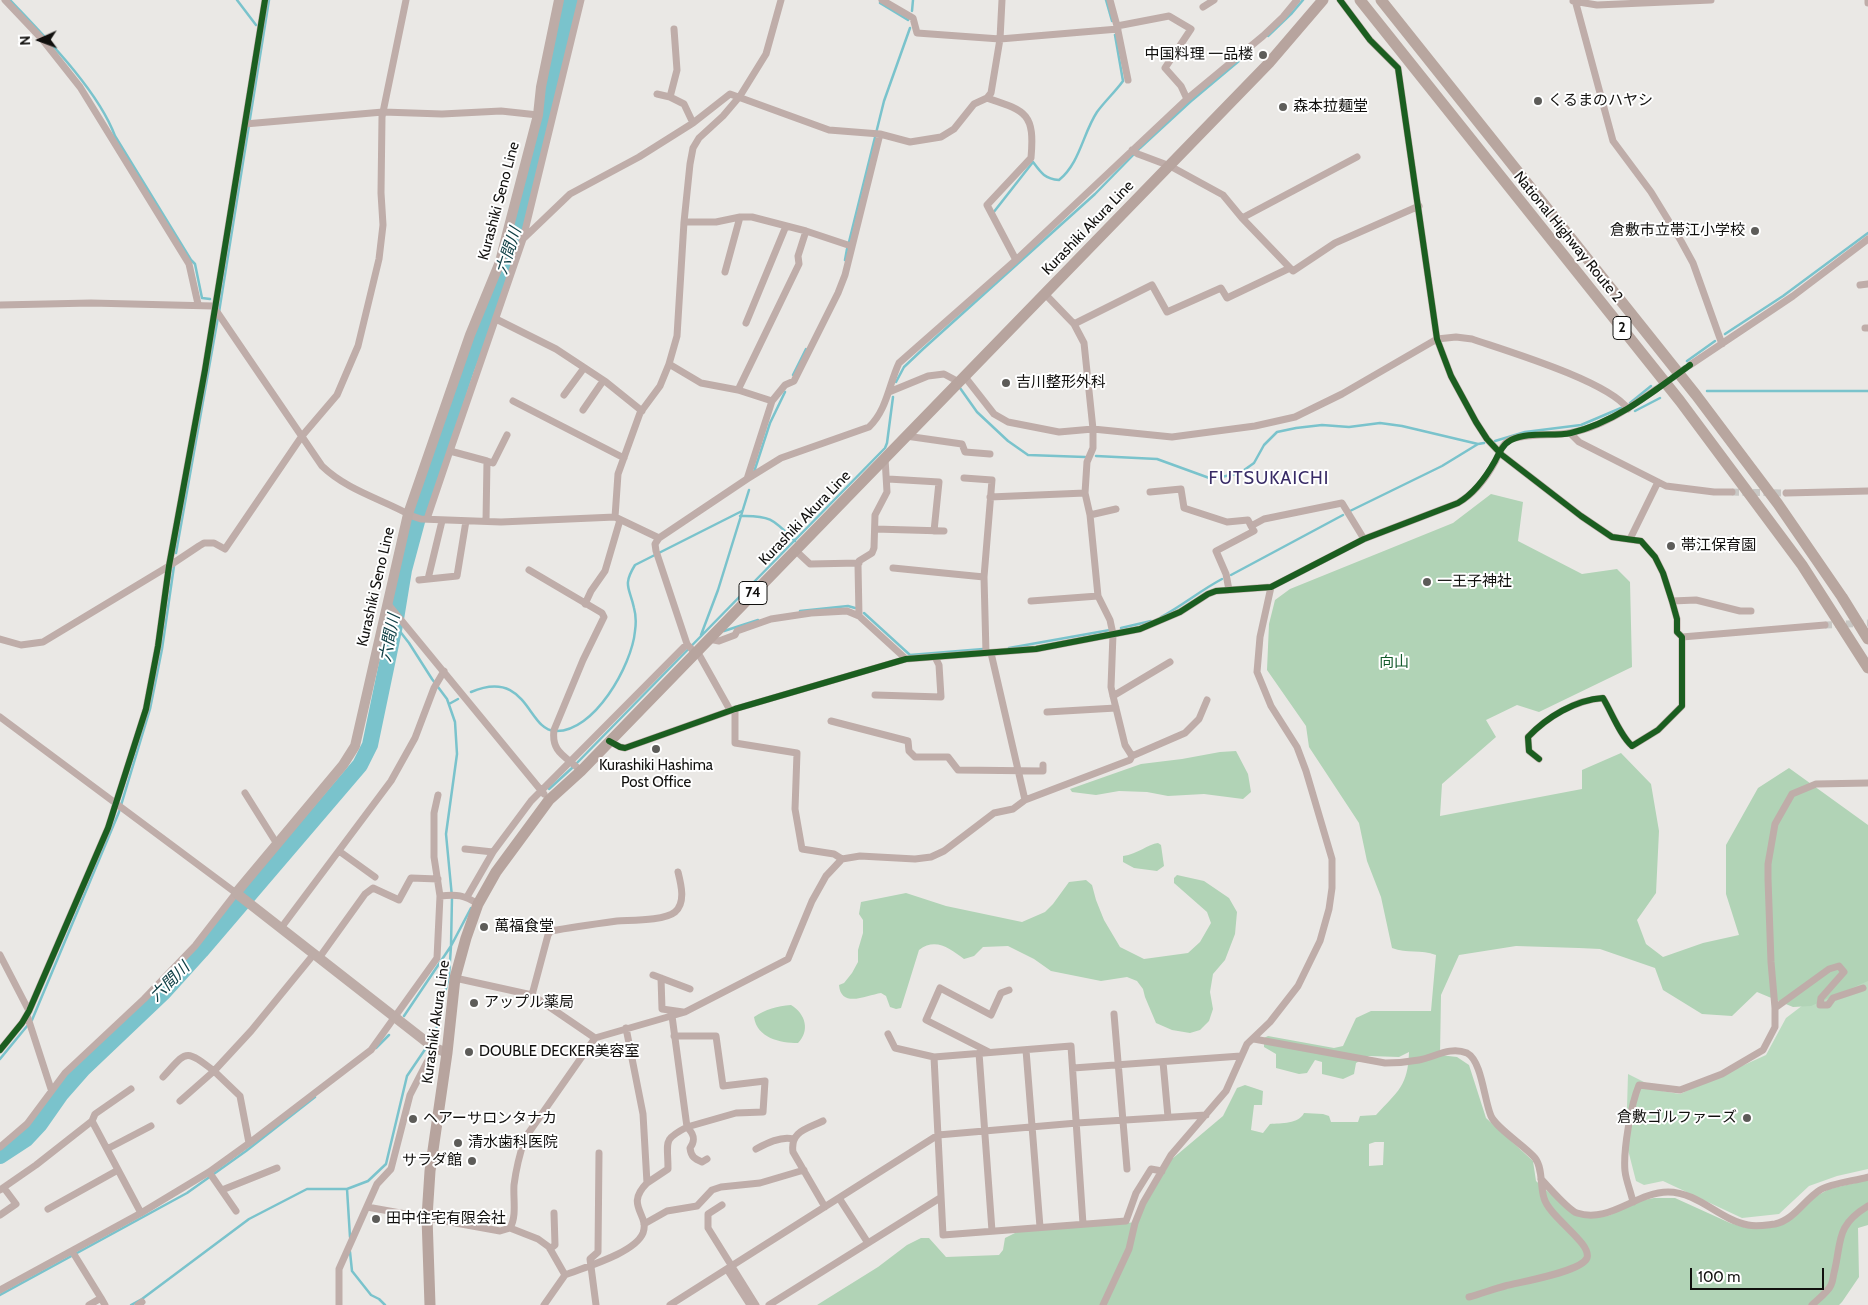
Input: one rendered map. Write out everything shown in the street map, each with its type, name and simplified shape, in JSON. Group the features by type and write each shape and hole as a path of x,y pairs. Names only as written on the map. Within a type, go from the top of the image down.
{"highway":[{"name":"National Highway Route 2","path":"1360,0 1680,401 1802,565 1868,668"},
{"name":"National Highway Route 2","path":"1381,0 1696,396 1778,504 1842,597 1868,639"}],"main road":[{"name":"Kurashiki Seno Line","path":"237,894 343,765 355,746 410,515 470,335 509,235 538,115 541,87 559,0"},
{"name":"Kurashiki Akura Line","path":"430,1305 427,1217 439,1050 455,978 478,904 496,872 546,796 576,766 609,741 692,649 708,639 1170,166 1269,63 1323,0"},
{"path":"237,894 439,1050"}],"street":[{"path":"5,0 42,39 80,86 189,264 198,304"},
{"path":"0,1050 28,1013 108,828 146,709 158,646 169,566 205,370 218,312 248,124 265,0"},
{"path":"0,639 21,645 43,642 204,543 214,543 225,549 302,436 337,395 358,346 379,259 383,225 381,193 383,112 406,0"},
{"path":"424,519 496,319 521,239 581,0"},
{"path":"585,604 590,591 606,571 618,518 618,474 642,411 660,386 677,336 684,222 690,164 694,148 699,138 723,116 740,96 766,54 781,0"},
{"path":"882,0 913,18 917,33 1000,39 1118,27 1169,16 1191,29 1165,68 1181,86 1187,99"},
{"path":"521,239 570,194 639,157 693,123 730,94 740,96 829,130 877,134 910,142 941,137 954,129 974,104 987,98 991,93 1000,39 1002,0"},
{"path":"1110,0 1118,27 1128,80"},
{"path":"1203,7 1214,0"},
{"path":"842,859 834,854 802,849 795,809 796,752 735,743 732,709 692,649 657,553 656,544 659,538 781,458 868,426 875,421 889,392 892,378 899,363 1016,260 1134,152 1187,99 1264,36 1297,0"},
{"path":"1340,0 1370,40 1398,68 1438,339 1450,376 1486,439 1499,452 1581,516 1612,537 1641,541 1655,556 1672,601 1677,619 1677,632 1682,637 1682,706 1658,730 1632,746 1624,739 1617,721 1603,698 1590,699 1556,714 1536,728 1528,737 1529,751 1539,759"},
{"path":"1573,1 1597,5 1711,0"},
{"path":"1573,1 1578,10 1613,141 1651,192 1682,241 1693,262 1722,344"},
{"path":"670,97 677,70 674,29"},
{"path":"657,94 670,97 684,104 693,123"},
{"path":"987,98 1016,107 1022,112 1030,125 1031,158 987,205 1016,260"},
{"path":"248,124 383,112 442,114 501,111 538,115"},
{"path":"747,479 772,401 785,385 794,382 845,275 877,134"},
{"path":"1134,152 1170,166 1223,195 1292,271 1335,243 1419,206"},
{"path":"1242,218 1357,157"},
{"path":"684,222 716,222 740,217 752,217 806,231 851,246"},
{"path":"725,272 740,217"},
{"path":"746,323 786,226"},
{"path":"738,390 799,264 798,256 806,231"},
{"path":"1690,366 1800,291 1868,239"},
{"path":"1074,324 1152,286 1167,312 1221,288 1227,298 1290,268"},
{"path":"1860,285 1868,284"},
{"path":"1045,294 1074,324 1084,343 1093,429 1093,448 1087,462 1085,493 1090,515 1098,596 1110,620 1113,634 1113,696 1125,746 1132,756"},
{"path":"0,305 91,303 198,304 213,306 322,466 348,486 410,515 424,519 486,522 618,518 659,538"},
{"path":"496,319 556,349 603,381 642,411"},
{"path":"889,392 928,376 944,374 962,379 994,414 1008,422 1059,432 1093,429 1172,437 1255,426 1295,417 1342,394 1438,339 1456,337 1472,339 1591,383 1624,403 1628,409"},
{"path":"669,364 701,383 738,390 772,401"},
{"path":"564,395 584,368"},
{"path":"583,410 603,381"},
{"path":"609,741 626,748 732,709 906,659 1036,649 1140,629 1180,612 1216,591 1271,587 1364,539 1458,503 1468,497 1482,481 1499,452 1508,441 1514,438 1570,433 1592,426 1628,409 1655,390"},
{"path":"513,401 624,458"},
{"path":"1570,433 1579,442 1666,486 1714,492 1732,492"},
{"path":"450,451 493,463 507,434"},
{"path":"906,436 962,444 965,452 990,454"},
{"path":"795,550 810,564 859,563 872,553 874,548 875,515 887,492 888,479 885,458"},
{"path":"486,522 487,461"},
{"path":"964,478 992,480 984,577 989,653 1025,800"},
{"path":"888,479 939,482 934,531"},
{"path":"1630,539 1658,482"},
{"path":"1150,492 1181,489 1184,508 1227,522 1248,520 1254,532 1216,551 1226,574 1229,590"},
{"path":"1786,493 1868,491"},
{"path":"990,497 1085,493"},
{"path":"1251,526 1264,519 1342,502 1364,539"},
{"path":"1090,515 1116,509"},
{"path":"428,579 442,521"},
{"path":"419,580 457,576 466,521"},
{"path":"875,528 944,531"},
{"path":"859,563 859,616"},
{"path":"893,568 984,577"},
{"path":"529,570 602,613 604,617 583,660 554,731 555,749 576,766 692,649"},
{"path":"1103,1305 1129,1249 1135,1223 1143,1203 1162,1170 1188,1134 1226,1091 1247,1044 1270,1022 1298,986 1320,941 1329,909 1332,888 1332,859 1306,771 1297,747 1271,706 1257,672 1260,637 1271,587"},
{"path":"1031,601 1098,596"},
{"path":"1672,601 1696,600 1751,612"},
{"path":"389,605 546,796 530,801 493,852 467,897"},
{"path":"708,639 719,641 735,636 737,631 771,619 794,615 847,611 859,616 906,659"},
{"path":"1682,637 1825,625"},
{"path":"875,694 941,697 939,665 934,657"},
{"path":"1113,696 1170,662"},
{"path":"282,928 391,782 415,738 436,684 444,671"},
{"path":"510,1228 514,1222 514,1185 519,1156 525,1138 595,1038 685,1012 788,959 812,901 826,876 842,859 860,856 915,859 931,857 944,851 994,813 1012,809 1025,800 1130,760 1132,756 1185,733 1199,719 1207,700"},
{"path":"1047,712 1116,708"},
{"path":"0,717 237,894 195,946 144,999 65,1073 51,1089 27,1124 0,1147"},
{"path":"831,721 908,741 909,751 915,757 948,757 958,770 1043,771 1043,765"},
{"path":"1633,1202 1625,1171 1628,1135 1634,1097 1638,1085 1680,1090 1722,1074 1763,1050 1775,1027 1770,962 1768,864 1775,824 1792,794 1816,784 1868,782"},
{"path":"245,793 277,844"},
{"path":"0,1290 74,1253 211,1175 249,1143 371,1050 437,958 442,895 434,857 434,814 438,795"},
{"path":"465,849 493,852"},
{"path":"339,851 375,876"},
{"path":"532,995 548,935 552,931 670,915 681,904 682,891 678,872"},
{"path":"180,1101 214,1071 251,1031 317,956 365,894 373,888 399,900 411,878 438,879"},
{"path":"442,895 454,894 467,897 478,904"},
{"path":"0,955 28,1013 31,1030 51,1089"},
{"path":"1775,1008 1829,968 1839,966 1844,972 1821,998 1820,1005 1828,1005 1833,998 1863,988"},
{"path":"653,975 690,989"},
{"path":"455,978 532,995 595,1038"},
{"path":"661,978 662,1009 685,1012"},
{"path":"990,1053 926,1020 940,988 990,1014 1001,993 1009,990"},
{"path":"1114,1014 1127,1169"},
{"path":"672,1016 687,1127 694,1137 690,1153 694,1159 702,1162 707,1159"},
{"path":"626,1028 643,1114 647,1183"},
{"path":"888,1034 895,1048 934,1057 1070,1046 1083,1224"},
{"path":"544,1305 565,1275 623,1251 636,1242 643,1233 644,1224 637,1206 637,1198 640,1190 647,1183 668,1168 668,1141 671,1136 687,1127 736,1113 763,1112 765,1081 723,1086 716,1036 674,1036"},
{"path":"1254,1039 1385,1063 1422,1060 1450,1050 1467,1054 1477,1063 1492,1118 1536,1159 1544,1202 1553,1215 1578,1238 1587,1250 1587,1257 1584,1262 1576,1267 1469,1297"},
{"path":"339,1305 339,1268 377,1184 391,1169 410,1095 427,1062 439,1050"},
{"path":"1026,1050 1040,1227"},
{"path":"163,1077 183,1056 189,1054 195,1056 240,1096 249,1143"},
{"path":"979,1054 992,1231"},
{"path":"1072,1068 1241,1056"},
{"path":"934,1057 943,1235 1126,1221 1136,1193 1151,1169 1162,1170"},
{"path":"1164,1062 1168,1117"},
{"path":"0,1215 16,1204 2,1189 92,1121 95,1114 131,1089"},
{"path":"670,1305 938,1135 1077,1123 1206,1115"},
{"path":"92,1121 141,1214"},
{"path":"823,1121 797,1134 793,1139 793,1152 825,1207"},
{"path":"107,1149 151,1126"},
{"path":"756,1150 763,1145 786,1137 793,1139"},
{"path":"596,1305 590,1259 598,1252 599,1153"},
{"path":"222,1190 277,1168"},
{"path":"48,1209 118,1170"},
{"path":"644,1224 667,1211 697,1206 712,1190 721,1186 760,1184 804,1170"},
{"path":"211,1175 236,1211"},
{"path":"1541,1179 1576,1212 1594,1215 1615,1210 1639,1198 1657,1192 1670,1192 1699,1201 1749,1226 1762,1226 1788,1219 1822,1189 1868,1177"},
{"path":"839,1198 868,1243"},
{"path":"769,1305 940,1198"},
{"path":"722,1205 708,1214 708,1228 750,1305"},
{"path":"1812,1305 1831,1285 1840,1238 1845,1226 1857,1213 1868,1206"},
{"path":"367,1207 500,1231 510,1228 538,1238 550,1249 565,1275"},
{"path":"550,1249 555,1244 554,1213"},
{"path":"74,1253 103,1302 89,1305"},
{"path":"729,1267 756,1305"}],"green space":[{"name":"向山","path":"1491,494 1523,502 1518,541 1582,574 1617,569 1630,582 1632,667 1539,712 1517,705 1486,720 1496,737 1442,784 1440,816 1582,789 1582,770 1621,753 1651,784 1659,831 1656,893 1637,920 1646,944 1663,957 1703,943 1739,935 1726,894 1726,845 1758,788 1789,768 1868,825 1868,981 1811,1006 1793,1007 1757,992 1732,1016 1702,1014 1663,990 1655,968 1600,949 1516,946 1459,955 1441,995 1440,1055 1457,1057 1469,1065 1486,1118 1533,1161 1536,1181 1573,1214 1590,1217 1608,1216 1639,1201 1654,1198 1675,1198 1730,1223 1747,1228 1774,1227 1829,1189 1868,1180 1868,1225 1858,1228 1859,1277 1842,1302 1839,1305 817,1305 878,1267 907,1245 921,1238 929,1238 946,1257 999,1255 1003,1250 1005,1238 1017,1232 1138,1222 1145,1203 1172,1159 1223,1116 1237,1088 1245,1085 1263,1091 1262,1105 1254,1105 1251,1130 1263,1133 1270,1124 1294,1121 1302,1117 1304,1113 1329,1116 1331,1122 1358,1122 1360,1116 1376,1115 1396,1093 1407,1073 1409,1052 1399,1057 1369,1056 1356,1063 1354,1074 1343,1079 1322,1074 1322,1062 1315,1060 1307,1073 1299,1074 1276,1068 1276,1054 1264,1047 1264,1038 1268,1036 1334,1048 1343,1046 1356,1018 1371,1011 1431,1011 1436,955 1392,948 1381,897 1367,861 1359,823 1309,747 1306,726 1267,670 1269,624 1275,600 1290,589 1453,523","holes":["1384,1142 1383,1165 1369,1166 1369,1144"]},
{"path":"1236,751 1248,774 1251,792 1243,799 1204,794 1168,796 1147,792 1119,791 1096,795 1072,792 1070,789 1141,764"},
{"path":"1158,843 1161,845 1164,866 1157,871 1134,868 1123,862 1123,856"},
{"path":"1177,875 1204,881 1229,898 1237,912 1235,934 1225,960 1213,974 1210,992 1213,1009 1209,1021 1200,1030 1190,1033 1172,1030 1156,1023 1143,989 1137,981 1127,977 1101,981 1051,971 1034,959 1008,946 983,947 974,956 964,959 937,944 925,946 919,950 901,1008 890,1007 886,996 881,993 849,999 844,997 841,992 839,985 844,983 858,962 858,950 863,933 863,920 859,914 861,902 906,893 946,906 1022,922 1045,912 1069,882 1086,880 1092,885 1104,920 1120,947 1144,959 1188,953 1200,942 1211,923 1207,912 1174,883 1174,878"},
{"name":"倉敷ゴルファーズ","path":"1868,977 1868,1169 1837,1176 1809,1186 1779,1214 1742,1218 1663,1181 1644,1185 1636,1181 1626,1142 1628,1074 1662,1091 1680,1094 1766,1055 1786,1018 1807,1002"},
{"path":"791,1005 800,1013 805,1023 804,1033 798,1043 770,1038 756,1024 754,1017 763,1012 772,1008"}],"waterway":[{"path":"237,0 256,25"},
{"path":"219,312 269,0"},
{"name":"六間川","path":"0,1156 26,1139 83,1069 164,992 201,951 360,765 370,745 395,625 404,570 422,503 466,370 515,240 556,74 571,0"},
{"path":"912,11 913,0"},
{"path":"1106,0 1112,21"},
{"path":"1268,36 1303,0"},
{"path":"11,1 84,83 195,264 202,298 210,299"},
{"path":"880,3 908,20"},
{"path":"849,242 884,101 910,28"},
{"path":"993,213 1033,162 1044,175 1059,180 1072,165 1092,120 1123,81 1115,35"},
{"path":"896,382 904,367 923,349 1095,194 1140,148 1190,102 1252,50"},
{"path":"1725,334 1783,296 1868,233"},
{"path":"845,260 847,249"},
{"path":"176,553 218,317"},
{"path":"1687,361 1715,341"},
{"path":"793,375 806,349"},
{"path":"1630,403 1651,386"},
{"path":"960,388 977,412 1008,441 1028,455 1085,457"},
{"path":"1707,391 1868,391"},
{"path":"754,472 770,423 785,392"},
{"path":"549,789 572,768 885,448 893,397"},
{"path":"1635,411 1660,398"},
{"path":"1495,441 1525,432 1581,425 1621,408"},
{"path":"1096,456 1157,459 1212,479 1240,473 1254,463 1264,445 1277,432 1296,428 1322,425 1349,427 1380,423 1402,426 1478,444 1484,443"},
{"path":"1350,511 1442,466 1478,444"},
{"path":"701,635 718,590 749,490"},
{"path":"471,692 490,687 504,688 524,702 538,721 546,728 555,731 570,729 584,721 597,709 608,694 619,678 627,661 635,628 635,617 628,583 635,565 742,511"},
{"path":"1231,575 1343,515"},
{"path":"740,516 771,520 795,541"},
{"path":"0,1059 32,1020 119,812 150,709 162,649 174,566"},
{"path":"1161,617 1222,579"},
{"path":"800,611 848,606 855,608"},
{"path":"864,613 910,655 983,649"},
{"path":"724,631 758,620"},
{"path":"1121,628 1151,621"},
{"path":"395,625 447,699 455,722 457,754 446,834 452,897 449,976 435,1035 431,1041"},
{"path":"1009,648 1110,630"},
{"path":"449,704 458,699"},
{"path":"404,1016 451,946 471,908"},
{"path":"376,1048 389,1035"},
{"path":"131,1305 142,1299 249,1219 307,1189 347,1189 368,1181 386,1164 407,1076 428,1045"},
{"path":"0,1295 187,1193 246,1151 315,1097"},
{"path":"347,1189 350,1237"},
{"path":"350,1252 352,1271 371,1295 385,1305"}],"tunnel":[{"path":"1655,390 1690,365"},
{"path":"1732,492 1786,493"},
{"path":"1825,625 1868,623"}],"cycle path":[{"path":"0,1050 22,1023 29,1011 108,828 146,709 158,646 169,566 205,370 265,0"},
{"path":"1340,0 1370,40 1398,68 1437,339 1451,376 1476,422 1487,439 1502,455 1581,516 1612,537 1641,541 1655,557 1663,573 1677,619 1677,632 1682,637 1682,706 1658,730 1632,746 1620,730 1603,698 1593,699 1572,706 1553,716 1528,737 1529,751 1539,759"},
{"path":"609,741 625,748 735,709 906,659 1036,649 1140,629 1180,612 1216,591 1271,587 1364,539 1458,503 1480,484 1502,449 1511,440 1533,435 1571,433 1603,422 1634,405 1690,365"}],"place":[{"name":"中国料理 一品楼","path":"1263,55"},
{"name":"くるまのハヤシ","path":"1538,101"},
{"name":"森本拉麺堂","path":"1283,107"},
{"name":"倉敷市立帯江小学校","path":"1755,231"},
{"name":"吉川整形外科","path":"1006,383"},
{"name":"帯江保育園","path":"1671,546"},
{"name":"一王子神社","path":"1427,582"},
{"name":"Kurashiki Hashima Post Office","path":"656,749"},
{"name":"萬福食堂","path":"484,927"},
{"name":"アップル薬局","path":"474,1003"},
{"name":"DOUBLE DECKER美容室","path":"469,1052"},
{"name":"倉敷ゴルファーズ","path":"1747,1118"},
{"name":"ヘアーサロンタナカ","path":"413,1119"},
{"name":"清水歯科医院","path":"458,1143"},
{"name":"サラダ館","path":"472,1161"},
{"name":"田中住宅有限会社","path":"376,1219"}],"district":[{"name":"FUTSUKAICHI","path":"1269,479"}]}
